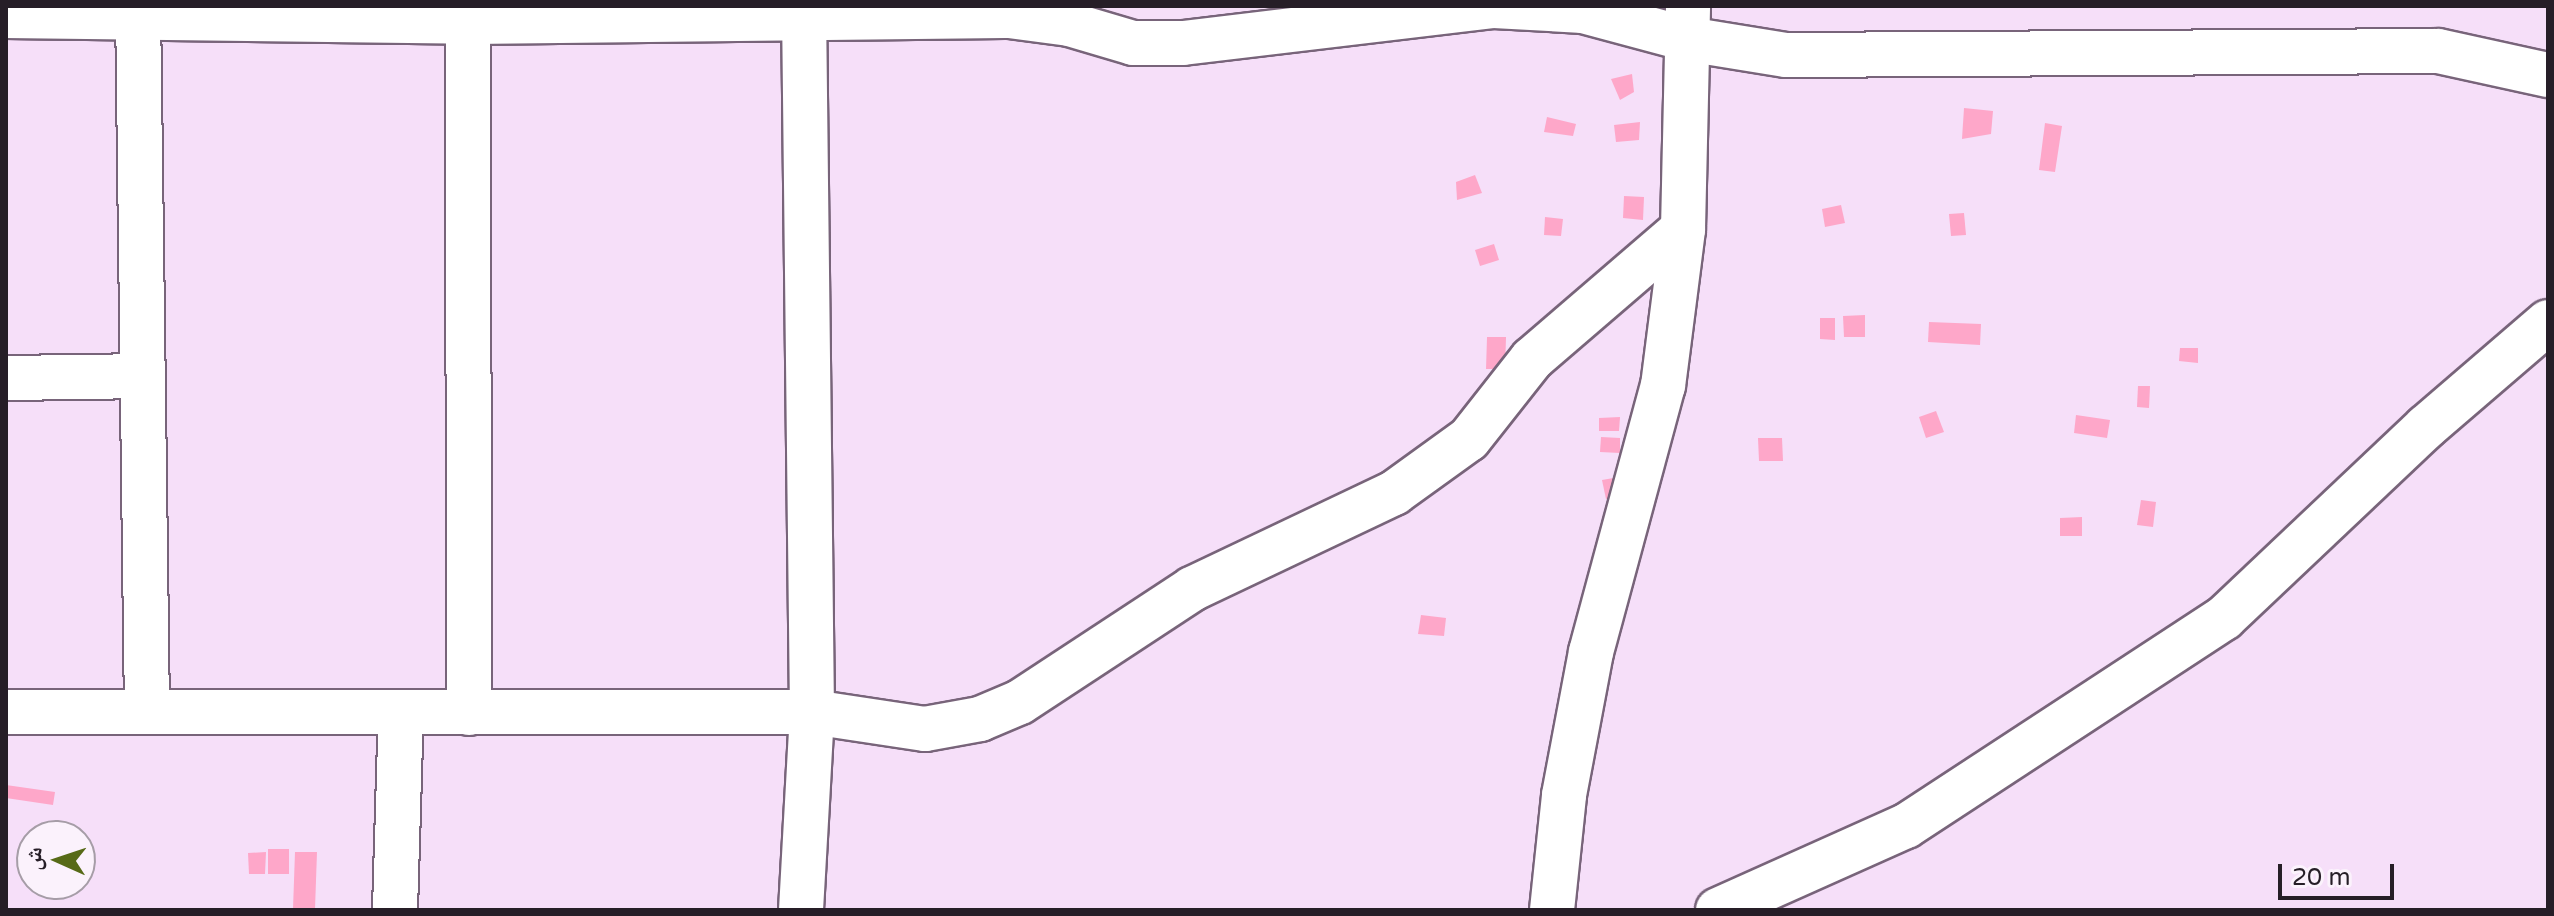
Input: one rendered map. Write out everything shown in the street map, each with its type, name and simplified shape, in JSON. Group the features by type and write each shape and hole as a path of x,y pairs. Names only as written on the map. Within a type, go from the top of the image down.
{"street":[{"path":"6,16 138,12 1071,15 1133,43 1183,43 1494,6 1687,23 1786,55 2438,51 2548,75"},
{"path":"138,12 147,711"},
{"path":"801,910 812,712 804,12"},
{"path":"469,14 469,713"},
{"path":"1552,910 1564,795 1591,652 1663,386 1683,229 1687,23"},
{"path":"6,712 812,712 925,729 980,719 1020,702 1192,589 1394,493 1469,439 1532,359 1683,229"},
{"path":"1718,910 1906,826 2224,618 2548,322"},
{"path":"6,378 141,376"},
{"path":"395,910 401,712"}],"building":[{"path":"1632,74 1634,92 1620,100 1611,79"},
{"path":"1964,108 1993,111 1991,134 1962,139"},
{"path":"1547,117 1576,124 1573,136 1544,132"},
{"path":"1640,122 1639,140 1616,142 1614,125"},
{"path":"2045,123 2062,126 2055,172 2039,170"},
{"path":"1475,175 1482,193 1457,200 1456,182"},
{"path":"1624,196 1644,197 1643,220 1623,218"},
{"path":"1841,205 1845,223 1825,227 1822,209"},
{"path":"1964,213 1966,235 1951,236 1949,214"},
{"path":"1545,217 1563,219 1561,236 1544,235"},
{"path":"1494,244 1499,260 1480,266 1475,250"},
{"path":"1865,315 1865,337 1844,337 1843,316"},
{"path":"1820,318 1835,318 1835,340 1820,339"},
{"path":"1929,322 1981,324 1980,345 1928,342"},
{"path":"1487,337 1506,337 1505,369 1486,369"},
{"path":"2180,348 2198,348 2198,363 2179,361"},
{"path":"2138,386 2150,386 2149,408 2137,407"},
{"path":"1936,411 1944,432 1926,438 1919,417"},
{"path":"2076,415 2110,420 2107,438 2074,433"},
{"path":"1620,417 1619,431 1599,431 1599,418"},
{"path":"1601,437 1620,438 1620,453 1600,452"},
{"path":"1758,438 1782,438 1783,461 1759,461"},
{"path":"1625,476 1628,494 1606,499 1602,480"},
{"path":"2141,500 2156,502 2153,527 2137,525"},
{"path":"2082,517 2082,536 2060,536 2060,518"},
{"path":"1421,615 1446,618 1444,636 1418,634"},
{"path":"6,785 55,792 53,805 6,798"},
{"path":"268,849 289,849 289,874 268,874"},
{"path":"266,852 265,874 249,874 248,853"},
{"path":"295,852 317,852 315,909 293,909"}]}
